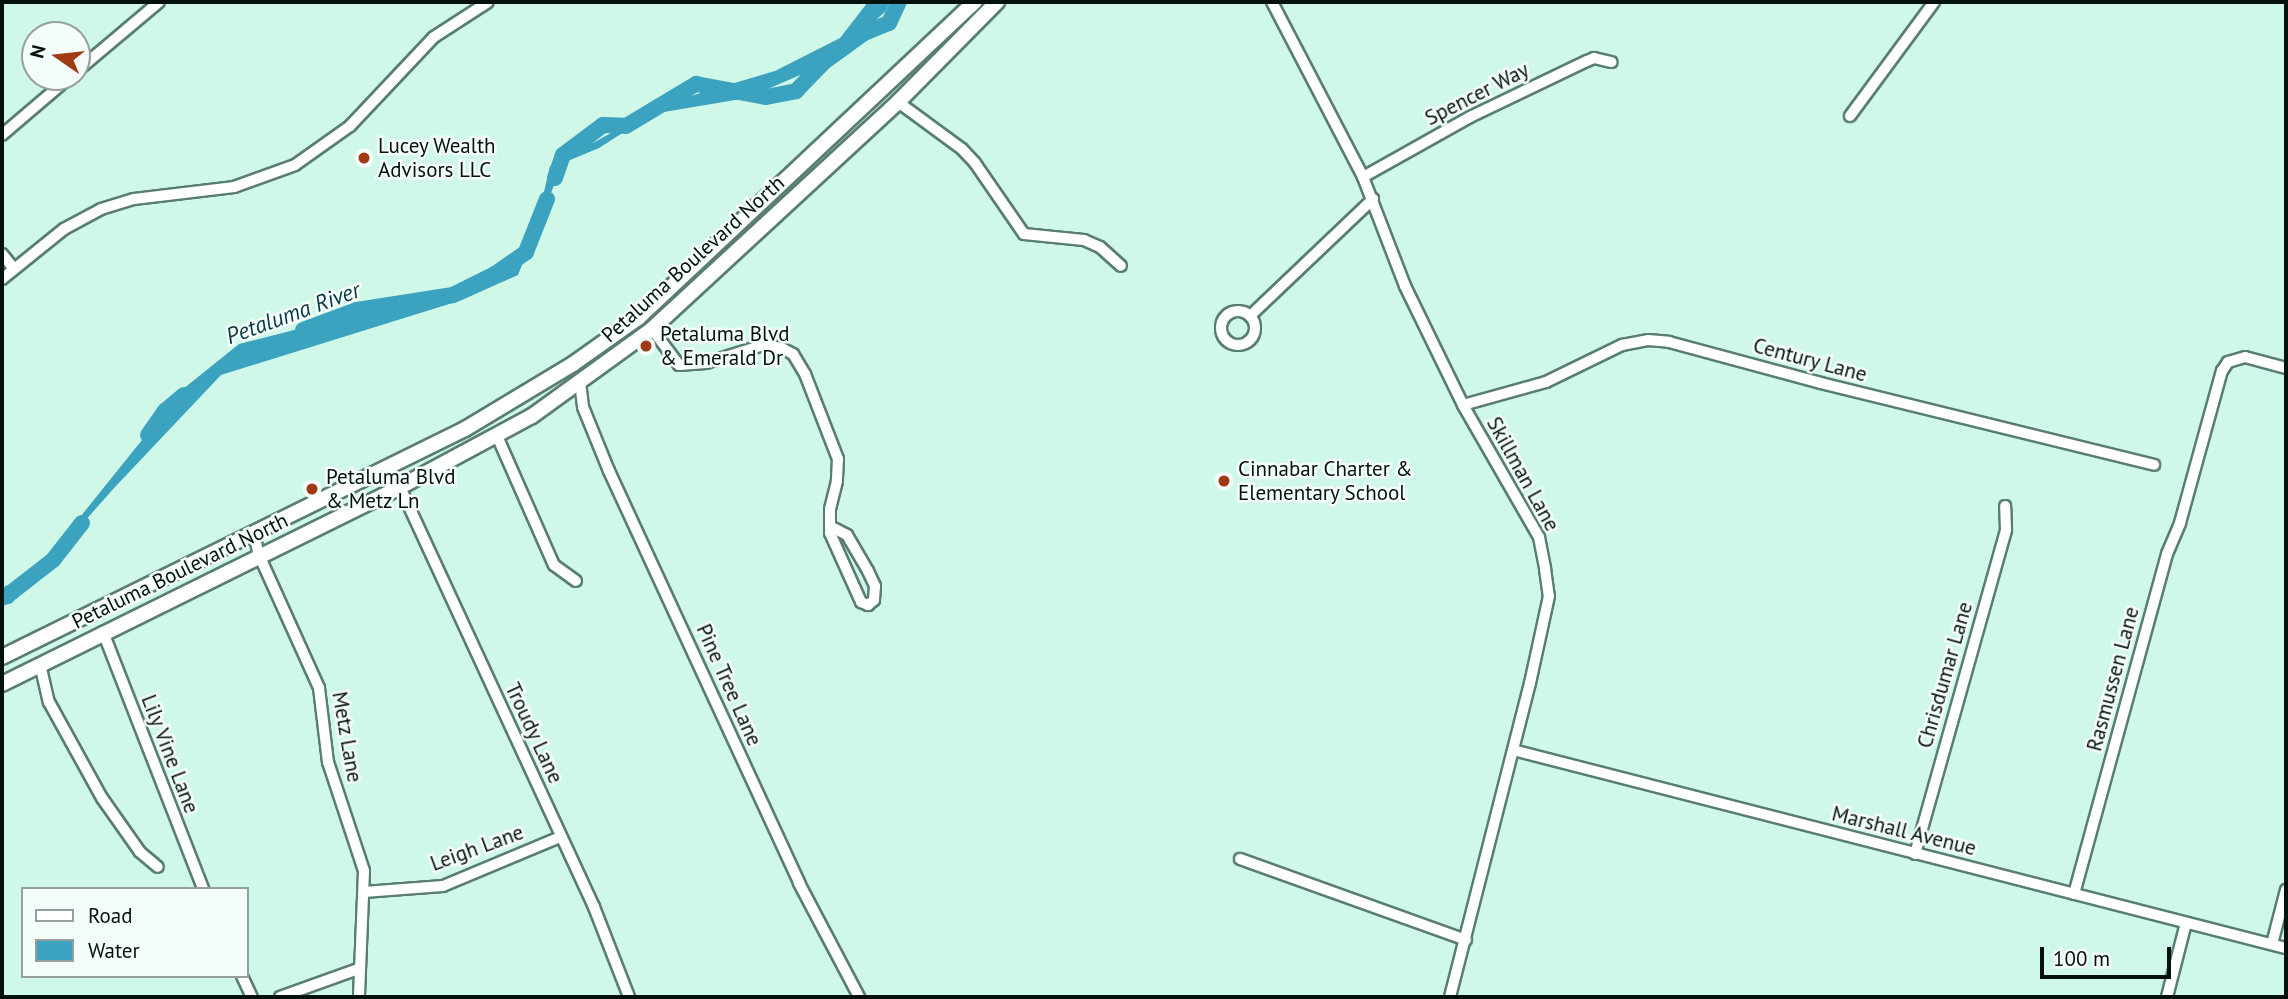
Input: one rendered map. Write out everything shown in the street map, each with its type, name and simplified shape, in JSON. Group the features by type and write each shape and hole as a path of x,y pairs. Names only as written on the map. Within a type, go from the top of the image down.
{"main road":[{"name":"Petaluma Boulevard North","path":"2,657 465,429 573,364 638,318 975,2"},
{"name":"Petaluma Boulevard North","path":"2,684 400,487 497,436 580,382 652,329 898,102 997,2"}],"street":[{"path":"91,59 159,2"},
{"path":"2,279 64,229 102,209 134,199 234,187 295,164 350,126 434,37 488,2"},
{"name":"Skillman Lane","path":"1272,2 1363,177 1405,286 1463,405 1539,537 1545,569 1549,596 1450,997"},
{"path":"1850,116 1934,2"},
{"name":"Spencer Way","path":"1363,177 1470,117 1587,61 1594,58 1612,62"},
{"path":"2,135 54,91"},
{"path":"898,102 962,149 992,184 1016,226 1024,234 1084,240 1100,247 1121,266"},
{"path":"1250,316 1373,199"},
{"path":"2,254 14,269"},
{"path":"652,329 679,365 706,363 763,345 782,348 793,354 805,374 838,459 831,527 836,551 861,602 868,605 874,600 874,586 868,571 847,535 831,527"},
{"name":"Century Lane","path":"1463,405 1546,382 1622,345 1648,340 1668,342 1821,383 2154,465"},
{"name":"Rasmussen Lane","path":"2074,894 2167,554 2178,529 2222,371 2228,362 2245,357 2286,368"},
{"name":"Pine Tree Lane","path":"580,382 583,407 609,471 799,883 859,997"},
{"path":"497,436 554,565 576,580"},
{"name":"Troudy Lane","path":"400,487 594,907 629,997"},
{"name":"Chrisdumar Lane","path":"1914,854 2006,530 2005,506"},
{"name":"Metz Lane","path":"254,534 259,555 319,688 328,762 364,872 358,969 359,997"},
{"name":"Lily Vine Lane","path":"103,632 202,887"},
{"path":"40,664 49,702 102,799 132,842 158,867"},
{"name":"Marshall Avenue","path":"1513,750 2286,948"},
{"name":"Leigh Lane","path":"364,892 443,886 560,837"},
{"path":"1240,859 1465,940"},
{"path":"2272,944 2286,890"},
{"path":"2166,997 2186,923"},
{"path":"280,997 358,969"},
{"path":"243,978 252,997"}],"water":[{"path":"868,2 890,2 885,12 823,65 747,98 652,114 599,148 563,163 518,275 462,300 221,375 115,487 12,603 2,606 2,595 52,552 183,389 239,344 424,297 473,289 514,267 543,196 550,166 613,132 640,111 775,71 840,38"}],"waterway":[{"name":"Petaluma River","path":"555,178 563,155 603,125 626,126 696,84 766,97 796,91 824,62 864,33 889,23 899,2"},
{"name":"Petaluma River","path":"303,330 357,310 453,295 495,274 526,252 547,199"},
{"name":"Petaluma River","path":"148,435 165,411 184,395"},
{"name":"Petaluma River","path":"2,596 12,592 53,560 82,523"}],"place":[{"name":"Lucey Wealth Advisors LLC","path":"364,158"},
{"name":"Petaluma Blvd & Emerald Dr","path":"646,346"},
{"name":"Cinnabar Charter & Elementary School","path":"1224,481"},
{"name":"Petaluma Blvd & Metz Ln","path":"312,489"}]}
